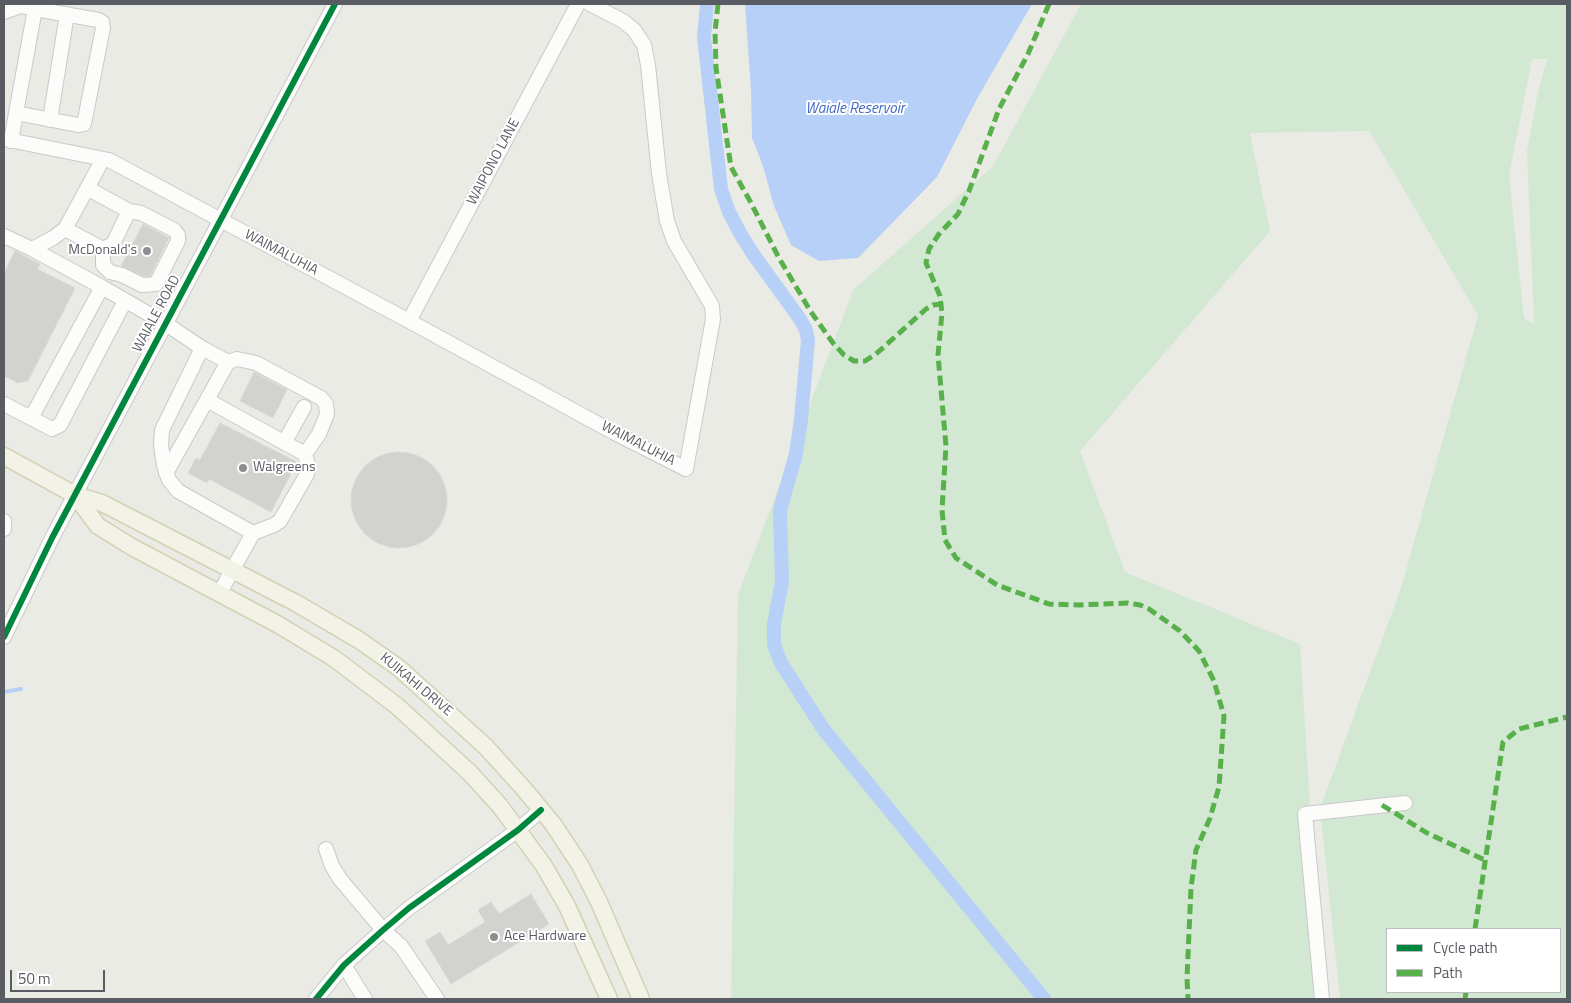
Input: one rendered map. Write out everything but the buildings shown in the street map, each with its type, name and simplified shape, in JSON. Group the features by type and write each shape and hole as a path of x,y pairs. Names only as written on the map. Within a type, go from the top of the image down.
{"main road":[{"name":"KUIKAHI DRIVE","path":"4,456 75,495 102,503 296,602 359,640 399,668 486,747 553,824 584,872 599,902 640,999"},
{"name":"KUIKAHI DRIVE","path":"75,495 98,526 132,547 312,644 364,679 397,706 470,773 500,806 544,866 567,906 609,999"}],"street":[{"name":"WAIALE ROAD","path":"4,637 75,495 221,221 333,4"},
{"name":"WAIPONO LANE","path":"409,321 578,4"},
{"name":"WAIMALUHIA","path":"7,140 108,160 613,432 686,469 713,319 712,306 674,241 667,221 659,174 648,65 644,45 634,30 623,21 590,4"},
{"path":"4,12 21,6 98,20 102,22 103,28 84,124 78,125 16,114"},
{"path":"7,140 16,114 35,9"},
{"path":"50,120 68,14"},
{"path":"32,249 54,238 65,229 103,159"},
{"path":"87,188 129,211 141,212 174,230 178,235 178,241 156,284 142,285 122,275 110,272 103,265 103,249"},
{"path":"103,249 113,244 129,211"},
{"path":"65,229 103,249"},
{"path":"4,236 102,287 228,362"},
{"path":"31,418 102,287"},
{"path":"4,404 52,429 60,426 125,301"},
{"path":"202,348 162,430 161,445 166,473 178,491 253,533"},
{"path":"166,473 228,362 237,359 256,363 321,398 326,404 328,414 319,434 305,454"},
{"path":"207,400 305,454 308,465 307,474 280,521 253,533 220,594"},
{"path":"284,443 304,407"},
{"path":"4,521 4,529"},
{"path":"1322,999 1305,814 1405,803"},
{"path":"316,999 344,965 409,908 518,830 541,810"},
{"path":"326,849 332,866 340,879 383,930 401,946 435,998"},
{"path":"344,965 365,999"}],"green space":[{"path":"1081,4 1567,4 1567,999 1340,999 1320,808 1401,588 1478,315 1369,131 1250,133 1270,231 1080,451 1125,572 1300,644 1322,999 731,999 738,595 853,290 993,166","holes":["1532,59 1547,59 1538,92 1527,151 1534,324 1524,318 1509,175"]}],"water":[{"name":"Waiale Reservoir","path":"745,4 1032,4 978,97 937,177 858,258 819,261 791,245 774,206 763,166 752,138"}],"waterway":[{"path":"707,4 704,37 721,189 729,212 740,233 800,319 806,330 808,340 796,454 780,510 782,582 774,624 774,645 781,663 824,730 1044,999"},
{"path":"4,692 21,689"}],"marked path":[{"path":"718,4 715,32 716,68 731,167 779,258 811,312 833,343 844,355 854,361 865,361 876,354 926,309 933,305 941,304"},
{"path":"1049,4 1028,54 999,109 969,191 958,214 939,234 929,249 926,263 940,296 942,313 938,355 946,446 942,510 945,540 956,558 997,585 1049,604 1128,603 1140,605 1149,609 1180,631 1199,651 1214,681 1224,716 1219,787 1210,818 1196,850 1191,888 1187,978 1188,999"},
{"path":"1475,928 1503,742 1519,729 1567,717"},
{"path":"1382,805 1427,833 1485,860"},
{"path":"1465,999 1466,993"}],"cycle path":[{"path":"4,637 52,538 335,4"},
{"path":"316,999 344,965 409,908 518,830 541,810"}],"place":[{"name":"McDonald's","path":"147,251"},
{"name":"Walgreens","path":"243,468"},
{"name":"Ace Hardware","path":"494,937"}]}
